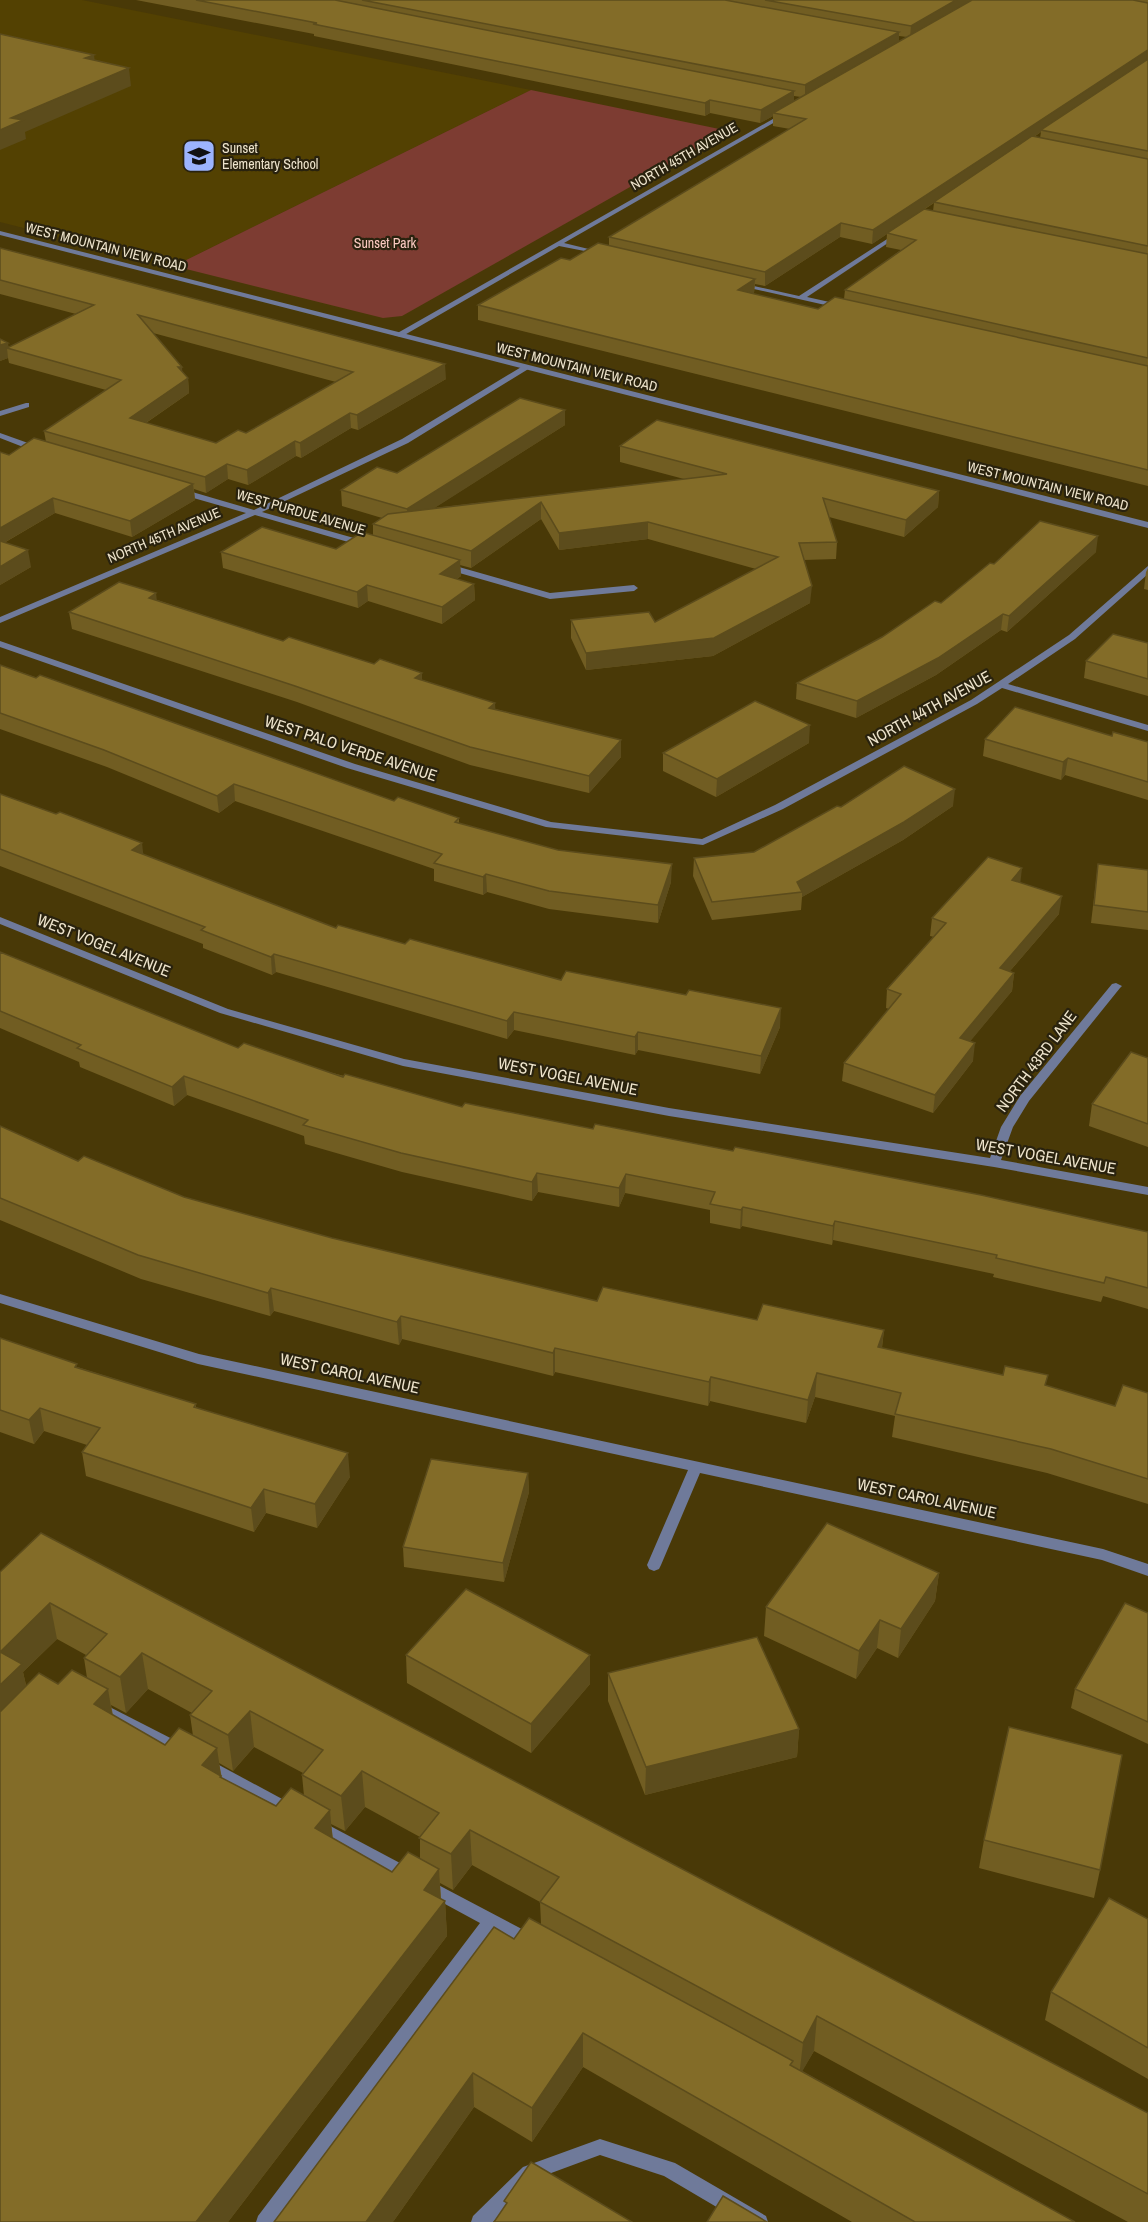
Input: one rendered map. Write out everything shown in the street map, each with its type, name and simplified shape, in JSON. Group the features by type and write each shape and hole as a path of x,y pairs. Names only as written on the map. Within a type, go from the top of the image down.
{"street":[{"name":"NORTH 45TH AVENUE","path":"398,335 796,108"},
{"path":"801,298 904,230"},
{"name":"WEST MOUNTAIN VIEW ROAD","path":"0,233 1148,525"},
{"path":"558,244 617,257"},
{"path":"732,283 847,309"},
{"name":"NORTH 45TH AVENUE","path":"0,620 253,512 404,441 526,368"},
{"path":"0,414 26,405"},
{"path":"0,435 46,452"},
{"name":"WEST PURDUE AVENUE","path":"165,487 379,548"},
{"path":"436,564 550,596 634,588"},
{"name":"NORTH 44TH AVENUE","path":"703,842 779,807 1002,685 1072,637 1148,569"},
{"name":"WEST PALO VERDE AVENUE","path":"0,644 351,766 550,825 703,842"},
{"path":"1002,685 1148,728"},
{"name":"WEST VOGEL AVENUE","path":"0,920 224,1011 403,1062 669,1112 994,1163 1148,1191"},
{"name":"NORTH 43RD LANE","path":"994,1163 1007,1127 1024,1099 1116,986"},
{"name":"WEST CAROL AVENUE","path":"0,1298 198,1359 1103,1555 1148,1570"},
{"path":"654,1565 696,1467"},
{"path":"88,1701 543,1949"},
{"path":"265,2222 490,1921"},
{"path":"480,2222 529,2173 600,2147 669,2169 759,2222"}],"shaded area":[{"name":"Sunset Elementary School","path":"0,0 82,0 531,90 174,266 0,222"}],"green space":[{"name":"Sunset Park","path":"531,90 729,131 402,316 383,318 174,266"}],"building":[{"path":"196,0 335,0 794,91 761,110 710,100 705,103"},
{"path":"362,0 725,0 899,32 805,85"},
{"path":"765,0 956,0 911,26"},
{"path":"972,0 1133,0 1148,3 1148,50 873,230 841,223 765,272 609,237 806,119 773,113"},
{"path":"0,34 94,55 85,58 129,68 11,118 23,120 0,130"},
{"path":"1148,59 1148,151 1041,130"},
{"path":"1032,136 1148,159 1148,246 934,202"},
{"path":"924,209 1148,254 1148,358 845,290 916,240 887,233"},
{"path":"598,243 755,279 738,290 818,309 835,297 1148,366 1148,470 478,305 561,258 570,260"},
{"path":"0,248 445,364 357,415 350,413 300,443 295,441 247,470 227,464 205,477 44,431 121,380 7,348 94,305 0,280","holes":["138,315 353,372 246,433 238,430 216,443 130,418 188,378 178,367 182,367"]},
{"path":"0,339 8,343 0,345"},
{"path":"520,398 565,410 407,509 341,490 377,467 397,473"},
{"path":"657,420 939,491 906,520 823,498 837,542 799,543 812,586 714,638 586,653 571,620 649,612 655,622 778,557 648,522 559,533 541,502 471,551 373,524 388,514 727,474 620,446"},
{"path":"34,438 193,484 130,521 53,498 0,528 0,452 9,455"},
{"path":"1040,521 1098,536 1009,616 1003,614 938,658 857,701 797,683 882,637 935,601 941,603 990,563 994,564"},
{"path":"262,527 336,549 362,532 460,560 440,574 474,584 442,607 367,585 357,592 221,552"},
{"path":"0,541 28,550 0,567"},
{"path":"119,582 156,593 149,598 283,641 289,637 374,664 380,659 422,673 415,678 495,703 489,708 621,740 589,776 470,747 295,686 69,612"},
{"path":"1113,634 1148,643 1148,679 1086,661"},
{"path":"0,665 36,678 40,675 394,801 398,797 459,818 455,822 558,850 672,864 658,905 549,891 486,874 483,877 434,863 442,854 234,784 217,796 104,750 0,713"},
{"path":"755,701 810,725 717,779 663,753"},
{"path":"1015,707 1112,736 1113,732 1148,742 1148,782 1068,758 1063,762 985,739"},
{"path":"904,766 955,789 904,822 797,882 802,892 712,902 694,858 754,852 837,806 841,807"},
{"path":"0,794 56,814 60,812 142,843 132,850 336,928 338,925 405,944 410,939 561,980 566,971 686,995 689,990 781,1008 761,1056 638,1032 635,1037 514,1012 507,1021 274,954 271,957 201,930 205,927 0,849"},
{"path":"988,857 1022,868 1012,880 1062,896 1000,968 1014,973 960,1038 975,1043 935,1095 844,1063 901,994 887,989 946,923 932,918"},
{"path":"1098,864 1148,870 1148,912 1094,905"},
{"path":"0,952 238,1048 244,1043 343,1077 345,1074 462,1107 465,1103 593,1129 595,1124 733,1151 735,1147 981,1195 1148,1232 1148,1288 1106,1277 1104,1283 996,1258 997,1255 835,1221 833,1226 743,1207 741,1210 710,1204 715,1192 626,1174 619,1188 537,1173 532,1182 401,1153 303,1125 308,1120 184,1076 172,1087 77,1048 81,1045 0,1011"},
{"path":"1131,1052 1148,1058 1148,1124 1092,1104"},
{"path":"0,1126 78,1161 84,1156 184,1197 332,1238 597,1301 603,1287 757,1320 763,1304 884,1330 878,1347 1003,1375 1005,1366 1048,1375 1045,1385 1115,1406 1123,1385 1148,1393 1148,1479 1051,1449 895,1414 901,1393 817,1373 808,1400 711,1377 709,1382 555,1348 553,1353 401,1316 397,1322 271,1288 268,1293 138,1255 0,1198"},
{"path":"0,1338 77,1364 75,1367 196,1404 194,1407 348,1453 315,1504 264,1489 251,1508 82,1452 100,1428 40,1408 29,1420 0,1410"},
{"path":"431,1459 528,1473 503,1563 403,1547"},
{"path":"827,1523 939,1573 901,1629 880,1620 859,1651 766,1607"},
{"path":"41,1533 1148,2113 1148,2194 817,2016 803,2043 540,1902 559,1877 470,1830 451,1854 419,1838 439,1813 362,1771 341,1796 302,1775 323,1750 250,1711 228,1735 190,1715 212,1691 142,1653 120,1677 84,1658 107,1634 50,1603 0,1652 0,1572"},
{"path":"466,1589 590,1655 531,1724 406,1655"},
{"path":"1125,1603 1148,1613 1148,1722 1075,1689"},
{"path":"757,1637 799,1729 646,1767 608,1673"},
{"path":"0,1652 22,1664 0,1685"},
{"path":"72,1670 108,1689 94,1704 165,1745 179,1728 217,1748 202,1765 220,1777 276,1806 291,1788 330,1810 315,1828 392,1872 408,1852 439,1869 424,1890 445,1901 196,2222 0,2222 0,1712 39,1673 58,1684"},
{"path":"1009,1727 1122,1755 1100,1870 984,1840"},
{"path":"1109,1898 1148,1919 1148,2048 1051,1992"},
{"path":"529,1918 793,2061 790,2065 1075,2222 915,2222 583,2033 532,2108 473,2073 366,2222 274,2222 494,1927 514,1939"},
{"path":"531,2162 632,2222 494,2222 507,2203 504,2201"},
{"path":"723,2196 767,2222 707,2222"}],"place":[{"name":"Sunset Elementary School","path":"199,156"}]}
